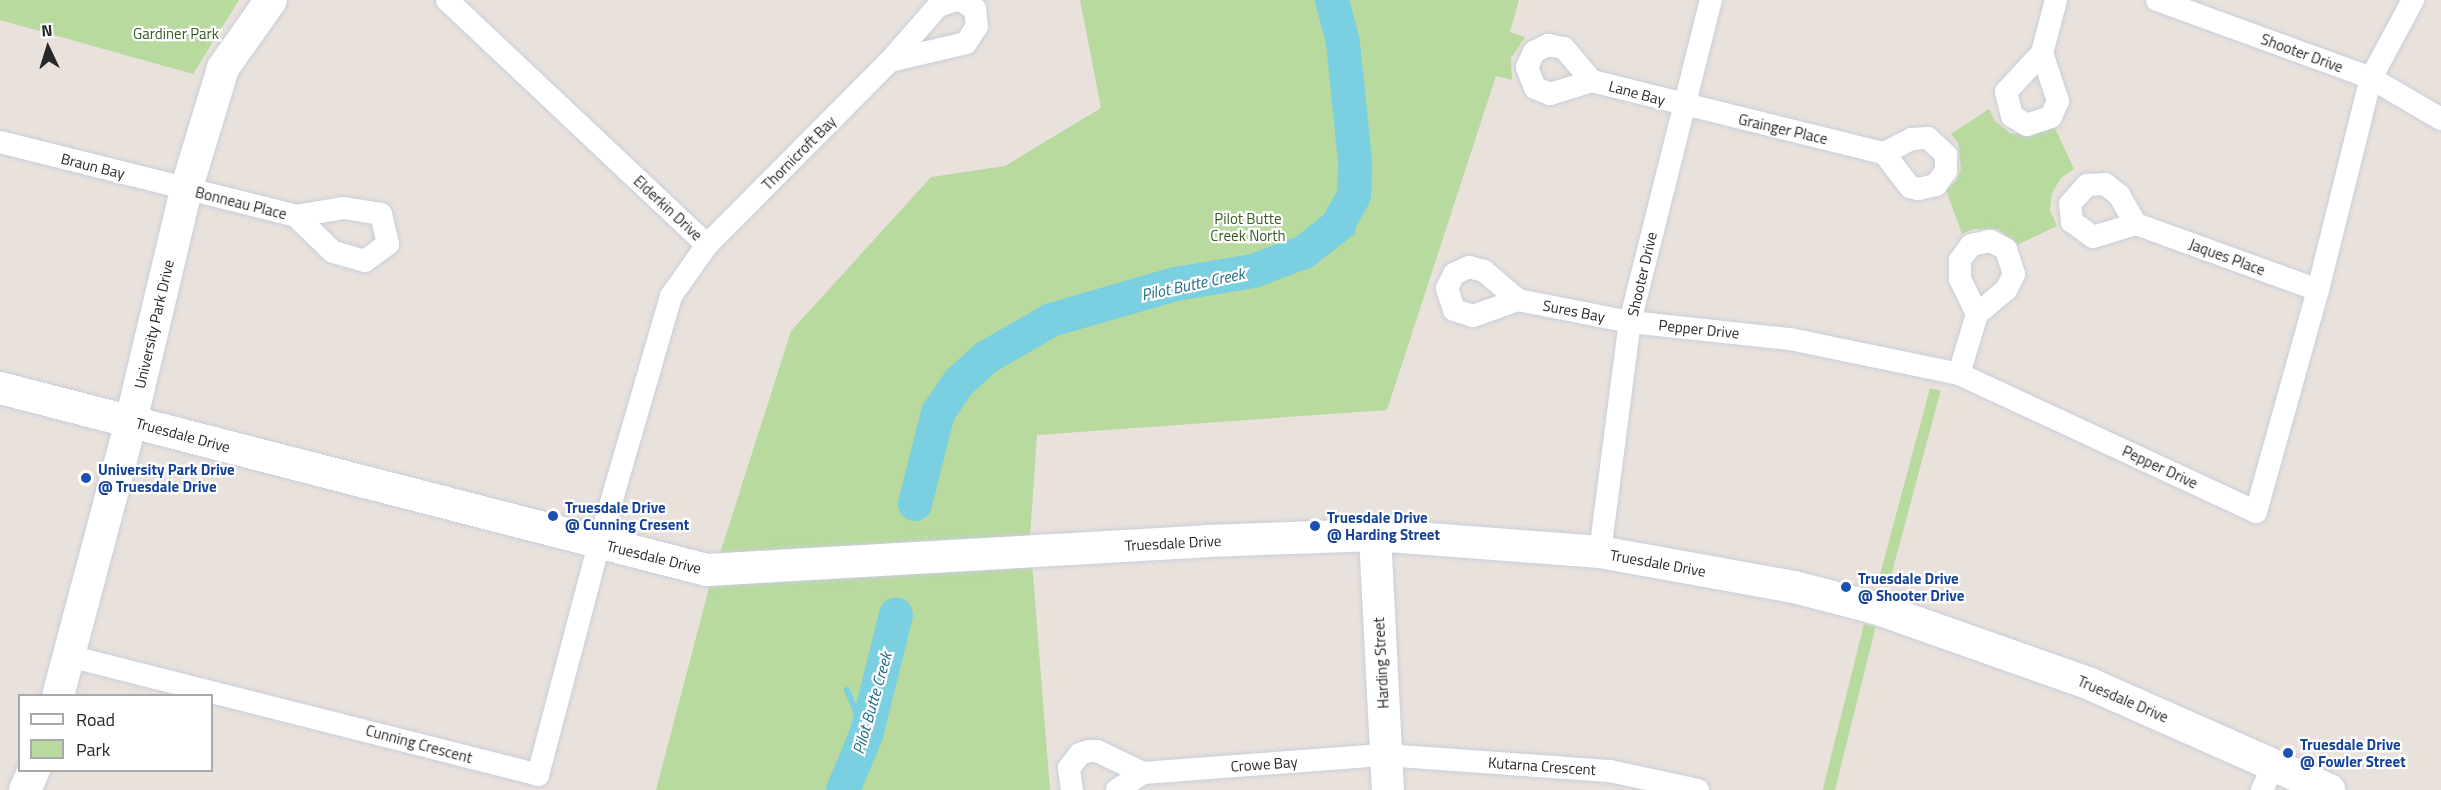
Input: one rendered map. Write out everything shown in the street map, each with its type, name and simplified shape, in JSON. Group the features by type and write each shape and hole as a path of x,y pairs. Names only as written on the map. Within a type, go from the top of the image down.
{"street":[{"name":"University Park Drive","path":"59,694 131,421 186,190 223,68 271,0"},
{"name":"Elderkin Drive","path":"447,0 707,245 671,296 599,544"},
{"name":"Thornicroft Bay","path":"707,245 890,61 938,6 958,0 975,9 977,26 966,43 890,61"},
{"name":"Shooter Drive","path":"1600,552 1630,322 1682,105 1711,0"},
{"path":"2042,53 2056,0"},
{"name":"Shooter Drive","path":"2157,0 2371,78 2441,119"},
{"name":"Pepper Drive","path":"1630,322 1790,339 1959,374 2256,512 2318,290 2371,78 2413,0"},
{"name":"Lane Bay","path":"1592,81 1682,105"},
{"name":"Grainger Place","path":"1682,105 1884,153"},
{"name":"Braun Bay","path":"0,142 186,190"},
{"name":"Bonneau Place","path":"186,190 296,216"},
{"name":"Jaques Place","path":"2136,224 2318,290"},
{"name":"Sures Bay","path":"1518,300 1630,322"},
{"path":"1959,374 1977,314"},
{"name":"Truesdale Drive","path":"1,394 131,421 599,544 707,570 744,571 1206,541 1375,535 1600,552 1794,587 1875,608 2088,683 2267,778 2329,790"},
{"name":"Harding Street","path":"1375,535 1388,790"},
{"name":"Cunning Crescent","path":"69,656 538,775 599,544"},
{"name":"Crowe Bay","path":"1072,790 1069,768 1080,754 1089,751 1097,751 1143,773"},
{"name":"Crowe Bay","path":"1117,790 1143,773 1385,755"},
{"name":"Kutarna Crescent","path":"1385,755 1610,771 1698,790"},
{"path":"25,790 34,772"}],"green space":[{"name":"Gardiner Park","path":"0,0 239,0 193,74 0,20"},
{"name":"Pilot Butte Creek North","path":"1080,0 1519,0 1510,32 1525,37 1511,58 1512,80 1496,76 1387,410 1037,435 1030,537 1050,790 656,790 709,588 791,331 931,177 1005,166 1101,108"},
{"path":"1989,109 1995,121 2010,133 2027,135 2053,124 2074,169 2061,178 2052,193 2050,210 2057,226 2017,245 1998,229 1974,229 1962,234 1946,190 1956,181 1961,169 1958,143 1951,134"},
{"path":"1930,388 1941,391 1888,587 1877,584"},
{"path":"1864,624 1876,627 1835,790 1823,790"}],"waterway":[{"name":"Pilot Butte Creek","path":"915,504 938,413 959,382 987,357 1051,320 1176,284 1253,271 1304,252 1337,226 1354,195 1355,161 1343,42 1332,0"},
{"path":"1333,229 1353,233"},
{"name":"Pilot Butte Creek","path":"843,790 866,735 896,615"},
{"path":"847,690 866,735"},
{"path":"862,745 879,739"}],"place":[{"name":"University Park Drive @ Truesdale Drive","path":"86,478"},
{"name":"Truesdale Drive @ Cunning Cresent","path":"553,516"},
{"name":"Truesdale Drive @ Harding Street","path":"1315,526"},
{"name":"Truesdale Drive @ Shooter Drive","path":"1846,587"},
{"name":"Truesdale Drive @ Fowler Street","path":"2288,753"}]}
